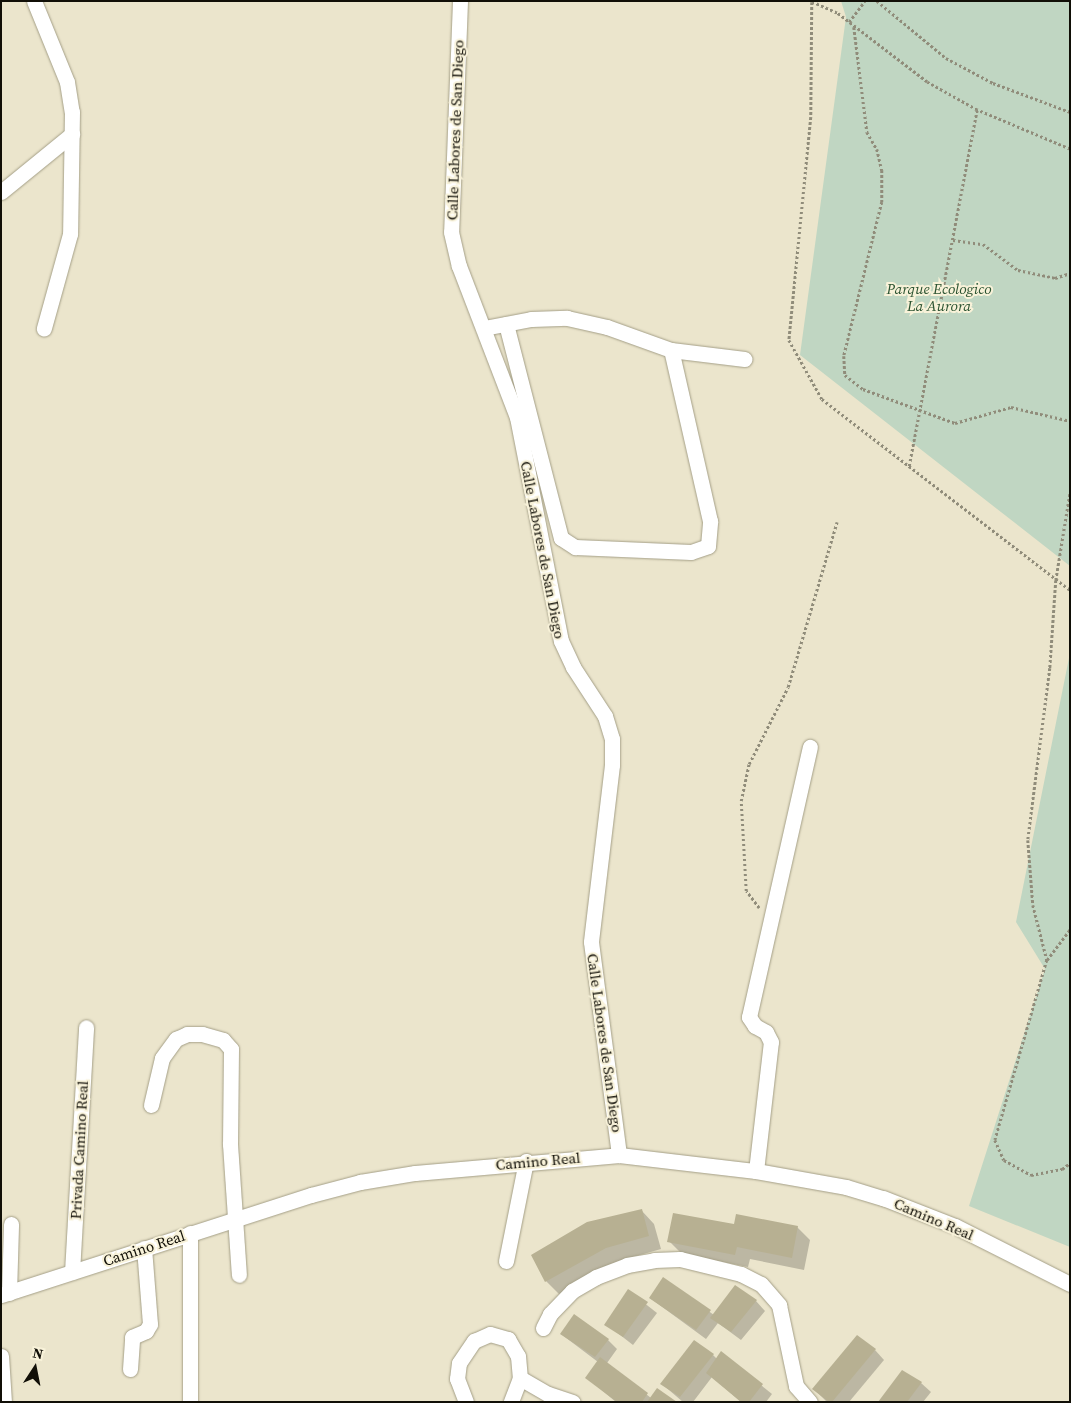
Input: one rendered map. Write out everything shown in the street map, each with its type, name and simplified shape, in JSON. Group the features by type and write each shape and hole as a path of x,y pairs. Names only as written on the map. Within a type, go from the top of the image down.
{"street":[{"path":"34,1 66,82 72,134 68,247 44,328"},
{"name":"Calle Labores de San Diego","path":"460,1 451,232 459,266 516,417 560,641 573,667 598,702 612,739 610,784 591,942 620,1155"},
{"path":"1,192 72,134"},
{"path":"484,328 567,318 607,327 671,350 744,359"},
{"path":"506,324 561,538 575,547 691,552 708,546 710,521 671,350"},
{"path":"756,1171 771,1042 766,1032 754,1026 749,1017 810,747"},
{"name":"Privada Camino Real","path":"72,1272 86,1027"},
{"path":"150,1105 162,1058 176,1039 187,1034 202,1034 223,1040 231,1049 233,1220 239,1275"},
{"name":"Camino Real","path":"5,1294 190,1233 360,1182 415,1173 526,1161 620,1155 756,1171 846,1188 906,1206 955,1226 1070,1284"},
{"path":"506,1261 526,1161"},
{"path":"5,1294 11,1224"},
{"path":"190,1233 190,1402"},
{"path":"130,1369 132,1338 146,1331 150,1324 144,1248"},
{"path":"543,1328 560,1302 572,1291 596,1277 627,1265 654,1260 680,1259 741,1274 761,1284 779,1305 796,1386 810,1402"},
{"path":"466,1402 457,1379 459,1363 474,1341 482,1336 500,1335 514,1346 520,1378 511,1402"},
{"path":"1,1356 4,1402"},
{"path":"520,1378 545,1398 573,1402"}],"path":[{"path":"849,22 865,1"},
{"path":"877,1 946,58 993,83 1070,112"},
{"path":"1070,149 977,110 927,82 837,13 812,2 811,117 789,340 822,399 1070,590"},
{"path":"853,26 867,132 877,149 882,186 882,202 844,356 845,375 863,389 920,412 955,423 1011,407 1070,421"},
{"path":"909,466 977,110"},
{"path":"953,240 984,244 1018,270 1055,278 1070,273"},
{"path":"1047,960 1033,905 1028,840 1050,668 1056,580 1070,494"},
{"path":"771,916 753,904 746,891 741,801 749,764 788,687 837,522"},
{"path":"1070,929 1047,960 994,1140 1004,1160 1031,1175 1062,1168 1070,1163"}],"green space":[{"name":"Parque Ecologico La Aurora","path":"841,1 1070,1 1070,566 800,355 846,17"},
{"path":"1070,653 1070,1247 969,1206 1045,969 1016,922"}],"building":[{"path":"642,1209 649,1236 606,1248 545,1282 531,1255 587,1222"},
{"path":"673,1213 734,1224 736,1214 798,1226 792,1258 737,1247 735,1255 667,1242"},
{"path":"663,1277 711,1310 696,1330 649,1298"},
{"path":"735,1285 757,1300 731,1332 710,1318"},
{"path":"628,1289 648,1302 623,1337 604,1325"},
{"path":"574,1314 609,1339 595,1357 560,1334"},
{"path":"857,1335 876,1349 832,1402 829,1402 812,1389"},
{"path":"694,1340 714,1354 680,1397 660,1384"},
{"path":"721,1351 763,1384 749,1402 741,1402 706,1373"},
{"path":"600,1357 648,1393 642,1402 617,1402 585,1378"},
{"path":"902,1370 922,1382 907,1402 878,1402"},
{"path":"657,1388 677,1402 647,1402"}]}
